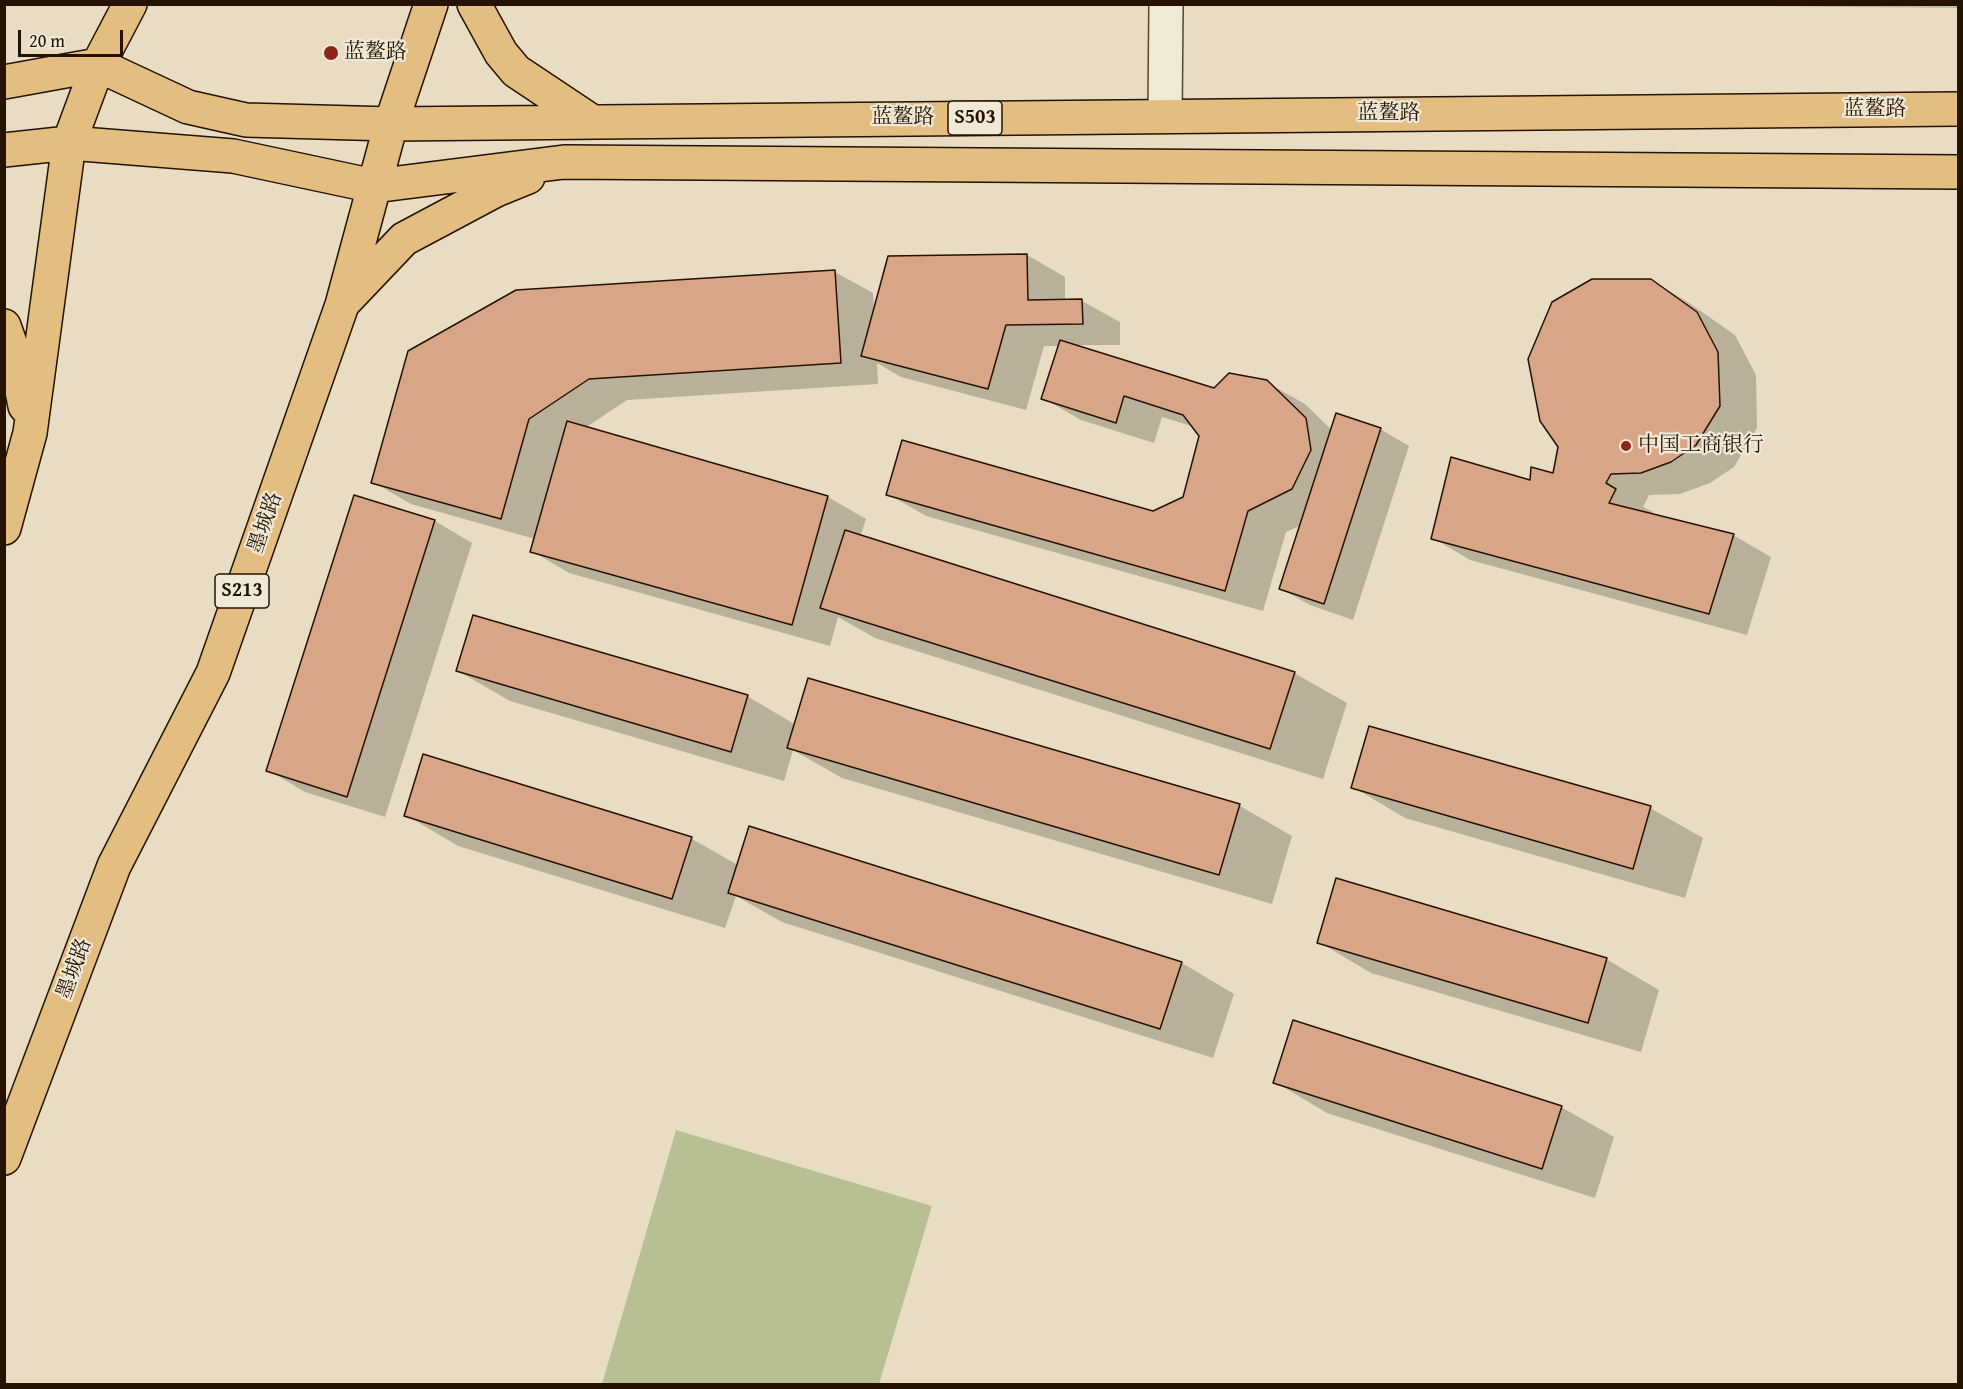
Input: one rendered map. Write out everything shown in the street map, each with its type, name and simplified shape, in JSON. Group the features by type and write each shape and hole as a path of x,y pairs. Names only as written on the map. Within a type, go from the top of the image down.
{"main road":[{"path":"4,528 30,433 69,143 98,65 130,4"},
{"name":"墨城路","path":"4,1158 114,866 213,673 342,304 391,124 431,4"},
{"path":"474,4 501,53 516,71 591,121"},
{"path":"4,82 98,65"},
{"name":"蓝鳌路","path":"98,65 188,107 246,120 391,124 1959,109"},
{"name":"S503","path":"4,150 69,143 233,156 374,186 564,162 1959,172"},
{"path":"342,304 404,239 496,190 564,162"},
{"path":"4,326 16,360 30,433"}],"lane":[{"path":"1165,116 1166,4"}],"green space":[{"path":"1743,4 1958,4 1958,8 1743,6"},
{"path":"676,1130 932,1206 879,1384 602,1384"}],"building":[{"path":"1027,254 1028,300 1082,299 1083,324 1006,325 988,389 861,356 888,256"},
{"path":"835,270 841,363 589,379 529,419 501,519 371,483 408,351 516,290"},
{"name":"中国工商银行","path":"1592,279 1651,279 1697,312 1718,352 1720,406 1696,445 1671,462 1641,473 1611,474 1606,483 1616,489 1609,503 1734,534 1709,614 1431,539 1451,457 1530,480 1531,467 1553,473 1558,447 1540,421 1528,359 1552,302"},
{"path":"1060,340 1214,388 1229,373 1267,380 1306,418 1311,450 1292,489 1248,511 1225,591 886,495 902,440 1153,511 1183,497 1199,436 1183,415 1124,396 1116,423 1041,399"},
{"path":"1336,413 1381,428 1324,604 1279,589"},
{"path":"567,421 828,496 792,625 530,552"},
{"path":"354,495 435,520 347,797 266,771"},
{"path":"845,530 1295,672 1270,749 820,608"},
{"path":"473,615 748,695 731,752 456,671"},
{"path":"808,678 1240,804 1219,875 787,748"},
{"path":"1369,726 1651,806 1633,869 1351,788"},
{"path":"423,754 692,837 672,899 404,816"},
{"path":"749,826 1182,962 1160,1029 728,893"},
{"path":"1336,878 1607,958 1588,1023 1317,943"},
{"path":"1293,1020 1562,1106 1542,1169 1273,1083"}],"place":[{"name":"蓝鳌路","path":"331,53"},
{"name":"中国工商银行","path":"1626,446"}]}
